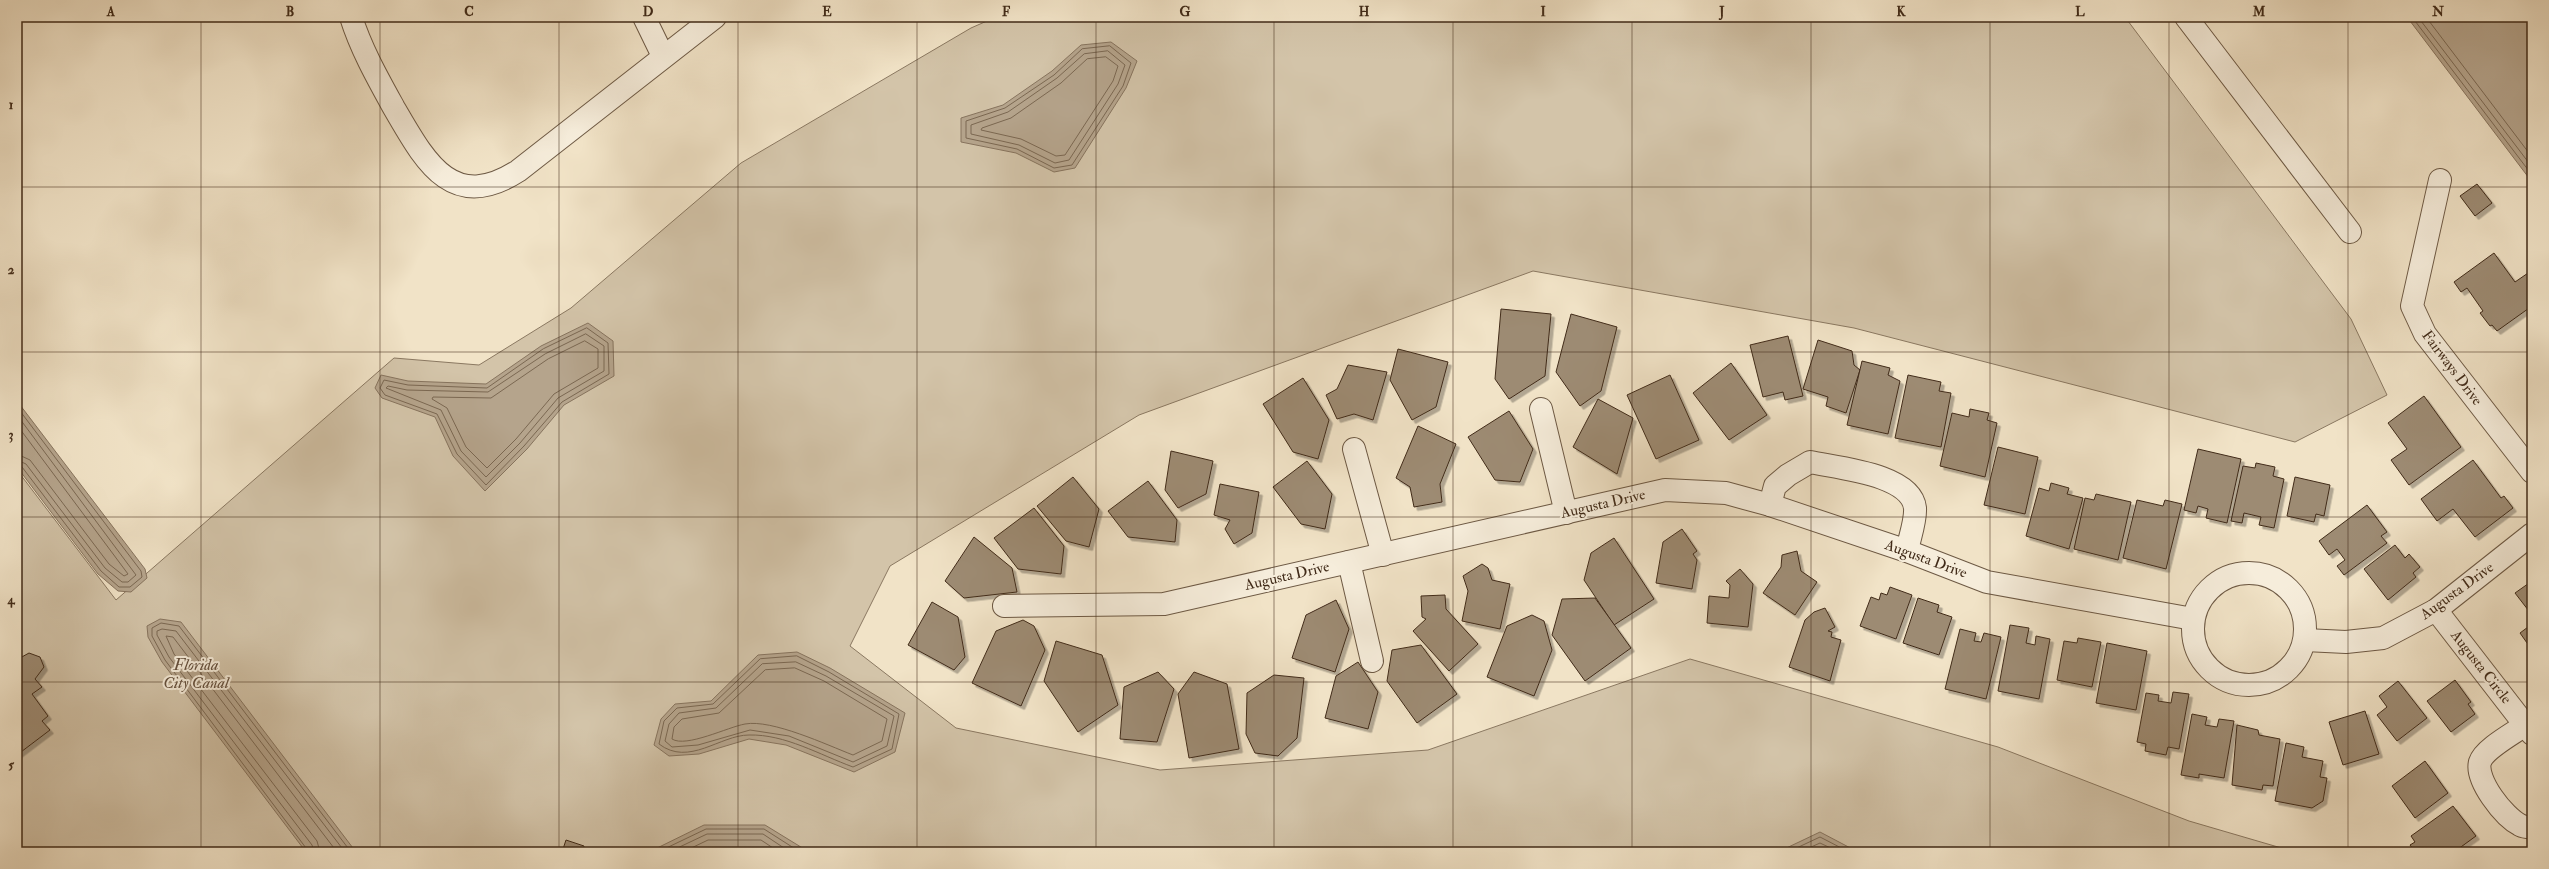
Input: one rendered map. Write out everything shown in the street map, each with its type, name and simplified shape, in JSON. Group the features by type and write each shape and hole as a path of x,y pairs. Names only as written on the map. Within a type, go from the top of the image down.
{"street":[{"path":"351,17 366,55 421,154 438,172 463,185 492,185 505,179 715,17"},
{"path":"644,17 663,56"},
{"path":"2186,17 2350,232"},
{"name":"Fairways Drive","path":"2440,180 2412,306 2425,334 2532,472"},
{"path":"1541,409 1566,513"},
{"path":"1354,449 1383,555"},
{"path":"1770,505 1775,486 1788,475 1810,462 1880,476 1904,488 1915,508 1907,551"},
{"name":"Augusta Drive","path":"1004,606 1164,604 1665,490 1726,493 1770,505 1907,551 1987,582 2193,619"},
{"name":"Augusta Drive","path":"2305,640 2346,642 2383,638 2436,610 2532,534"},
{"path":"1349,562 1372,661"},
{"path":"2241,572 2259,573 2276,579 2290,590 2300,605 2305,622 2305,640 2298,658 2286,673 2268,683 2249,686 2229,683 2212,672 2200,657 2193,638 2193,619 2199,602 2214,584 2224,578 2241,572"},
{"name":"Augusta Circle","path":"2436,610 2529,729 2492,748 2480,762 2480,779 2504,813 2520,825 2532,828"}],"shaded area":[{"path":"996,17 2125,17 2351,319 2387,395 2295,442 1854,328 1533,271 1139,415 890,566 850,646 956,728 1160,770 1428,750 1690,659 1998,747 2189,821 2295,852 17,852 17,470 116,600 394,358 479,365 571,308 741,163 971,28"}],"water":[{"path":"2407,17 2532,17 2532,182"},
{"path":"1111,42 1137,61 1126,88 1075,168 1054,172 1016,153 961,142 961,118 1003,105 1052,71 1081,45"},
{"path":"588,323 613,341 614,376 564,405 527,449 485,491 453,456 435,417 382,398 375,388 381,375 408,381 486,384 541,346"},
{"path":"17,401 145,569 147,578 131,592 118,591 98,574 17,467"},
{"name":"Florida City Canal","path":"160,619 181,622 356,852 306,852 162,662 148,637 147,626"},
{"path":"797,652 830,668 905,713 895,752 854,772 786,745 749,739 699,754 669,756 654,745 661,719 675,704 711,701 758,655"},
{"path":"704,825 765,825 809,852 649,852"},
{"path":"1820,832 1858,852 1778,852"}],"building":[{"path":"2477,184 2492,203 2475,216 2460,196"},
{"path":"2494,253 2515,282 2531,271 2532,273 2532,306 2497,331 2492,325 2490,326 2480,313 2483,311 2467,288 2461,292 2454,282"},
{"path":"1501,309 1551,314 1545,376 1509,399 1495,379"},
{"path":"1571,314 1617,327 1601,391 1580,406 1556,372"},
{"path":"1788,336 1803,396 1785,400 1783,392 1763,397 1750,345"},
{"path":"1818,340 1852,351 1854,365 1860,370 1846,413 1826,406 1828,397 1803,389"},
{"path":"1398,349 1448,362 1436,407 1412,420 1390,380"},
{"path":"1862,361 1890,368 1888,375 1900,381 1888,434 1847,425"},
{"path":"1731,363 1767,415 1729,440 1693,393"},
{"path":"1348,365 1387,372 1373,420 1354,414 1337,419 1326,395 1337,389"},
{"path":"1670,375 1699,440 1656,459 1627,395"},
{"path":"1908,375 1941,382 1939,391 1951,393 1941,447 1895,438"},
{"path":"1303,378 1329,420 1318,459 1293,452 1263,404"},
{"path":"2424,396 2461,447 2409,485 2391,460 2407,449 2388,423"},
{"path":"1598,399 1633,418 1617,474 1573,447"},
{"path":"1970,409 1989,413 1987,420 1997,423 1985,477 1940,466 1952,413 1969,417"},
{"path":"1509,411 1533,449 1520,482 1495,480 1468,437"},
{"path":"1418,426 1456,444 1440,484 1442,502 1414,507 1410,487 1396,478"},
{"path":"1998,447 2038,457 2025,514 1984,505"},
{"path":"2198,449 2241,459 2227,523 2206,518 2208,509 2198,506 2196,513 2184,510"},
{"path":"1171,451 1213,461 1206,494 1178,508 1165,490"},
{"path":"2473,460 2501,498 2504,496 2513,508 2475,537 2453,509 2437,521 2421,499"},
{"path":"1307,461 1332,494 1325,529 1301,524 1273,487"},
{"path":"2256,463 2275,467 2273,476 2284,479 2274,528 2259,525 2261,517 2244,513 2242,523 2231,521 2243,466 2255,468"},
{"path":"1073,477 1099,509 1089,547 1066,541 1037,506"},
{"path":"2295,477 2330,485 2324,516 2316,514 2314,522 2287,516"},
{"path":"1148,481 1177,520 1175,542 1128,537 1108,511"},
{"path":"2051,483 2069,488 2067,494 2083,498 2069,549 2026,536 2039,488 2049,491"},
{"path":"1220,484 1259,492 1252,533 1234,544 1225,529 1230,520 1214,515"},
{"path":"2096,494 2131,502 2118,560 2074,549 2085,498 2094,500"},
{"path":"2137,500 2163,506 2165,500 2182,504 2166,569 2123,558"},
{"path":"2367,505 2387,532 2381,536 2387,543 2344,575 2337,566 2345,560 2337,549 2329,555 2319,541"},
{"path":"1034,508 1064,546 1061,574 1018,569 994,538"},
{"path":"1682,529 1697,551 1693,554 1697,560 1692,589 1656,583 1663,542"},
{"path":"974,537 1012,568 1017,592 964,598 945,581"},
{"path":"1614,538 1654,599 1614,625 1584,580 1591,553"},
{"path":"2395,545 2405,558 2409,554 2420,567 2413,573 2416,577 2388,600 2364,569"},
{"path":"1797,551 1801,571 1817,582 1795,615 1763,593 1781,567 1782,555"},
{"path":"1482,564 1488,568 1492,580 1510,584 1500,629 1462,621 1468,591 1463,576"},
{"path":"1740,569 1753,584 1748,627 1707,623 1709,596 1729,598 1730,585 1726,581"},
{"path":"2532,581 2532,615 2515,593"},
{"path":"1890,587 1912,595 1896,639 1860,626 1871,597 1879,600 1881,593 1887,595"},
{"path":"1445,595 1446,609 1478,644 1449,671 1413,631 1426,619 1422,617 1421,596"},
{"path":"1595,598 1631,648 1585,681 1552,635 1562,599"},
{"path":"1918,598 1939,605 1937,612 1952,617 1939,655 1903,643"},
{"path":"1336,600 1349,629 1335,672 1292,658 1306,615"},
{"path":"932,602 958,617 965,657 954,670 908,645"},
{"path":"1825,608 1835,627 1828,631 1832,632 1831,637 1841,640 1830,681 1789,667 1805,620 1814,612"},
{"path":"1532,615 1544,621 1552,650 1534,696 1487,677 1507,626"},
{"path":"1023,620 1034,626 1045,650 1021,706 972,683 996,631"},
{"path":"2532,624 2532,650 2520,633"},
{"path":"2010,625 2029,628 2026,643 2035,645 2036,636 2050,639 2039,699 1998,691"},
{"path":"1960,629 1976,633 1974,641 1981,642 1984,633 2001,637 1986,699 1945,689"},
{"path":"2078,638 2101,642 2092,687 2057,680 2064,641 2077,643"},
{"path":"1056,641 1102,655 1118,705 1078,732 1044,681"},
{"path":"2107,643 2147,651 2136,710 2096,703"},
{"path":"1421,645 1457,694 1417,723 1387,681 1392,650"},
{"path":"29,653 40,657 44,667 35,679 42,687 32,694 48,716 42,721 50,730 17,755 17,654 20,658"},
{"path":"1358,662 1378,692 1368,729 1325,718 1336,676"},
{"path":"1158,672 1174,689 1157,742 1120,739 1124,687"},
{"path":"1194,672 1227,684 1239,749 1189,758 1178,694"},
{"path":"1274,675 1304,678 1297,738 1278,756 1255,753 1246,734 1247,693"},
{"path":"2455,680 2471,702 2468,704 2475,714 2451,732 2427,701"},
{"path":"2398,681 2427,718 2397,741 2377,715 2387,707 2379,696"},
{"path":"2173,692 2189,694 2179,749 2168,747 2166,755 2145,751 2146,744 2137,742 2146,693 2159,695 2158,701 2171,703"},
{"path":"2365,711 2379,754 2343,765 2329,722"},
{"path":"2192,714 2207,717 2205,725 2217,727 2219,719 2234,721 2224,778 2199,774 2199,778 2181,775"},
{"path":"2237,725 2258,730 2259,735 2280,739 2273,786 2263,785 2262,790 2232,785"},
{"path":"2286,743 2304,747 2302,757 2323,761 2320,777 2327,778 2323,801 2312,808 2275,801"},
{"path":"2425,761 2448,793 2415,818 2392,786"},
{"path":"2453,806 2476,836 2454,852 2415,852 2410,845 2415,842 2411,836"},
{"path":"566,840 584,846 583,852 562,852"}]}
